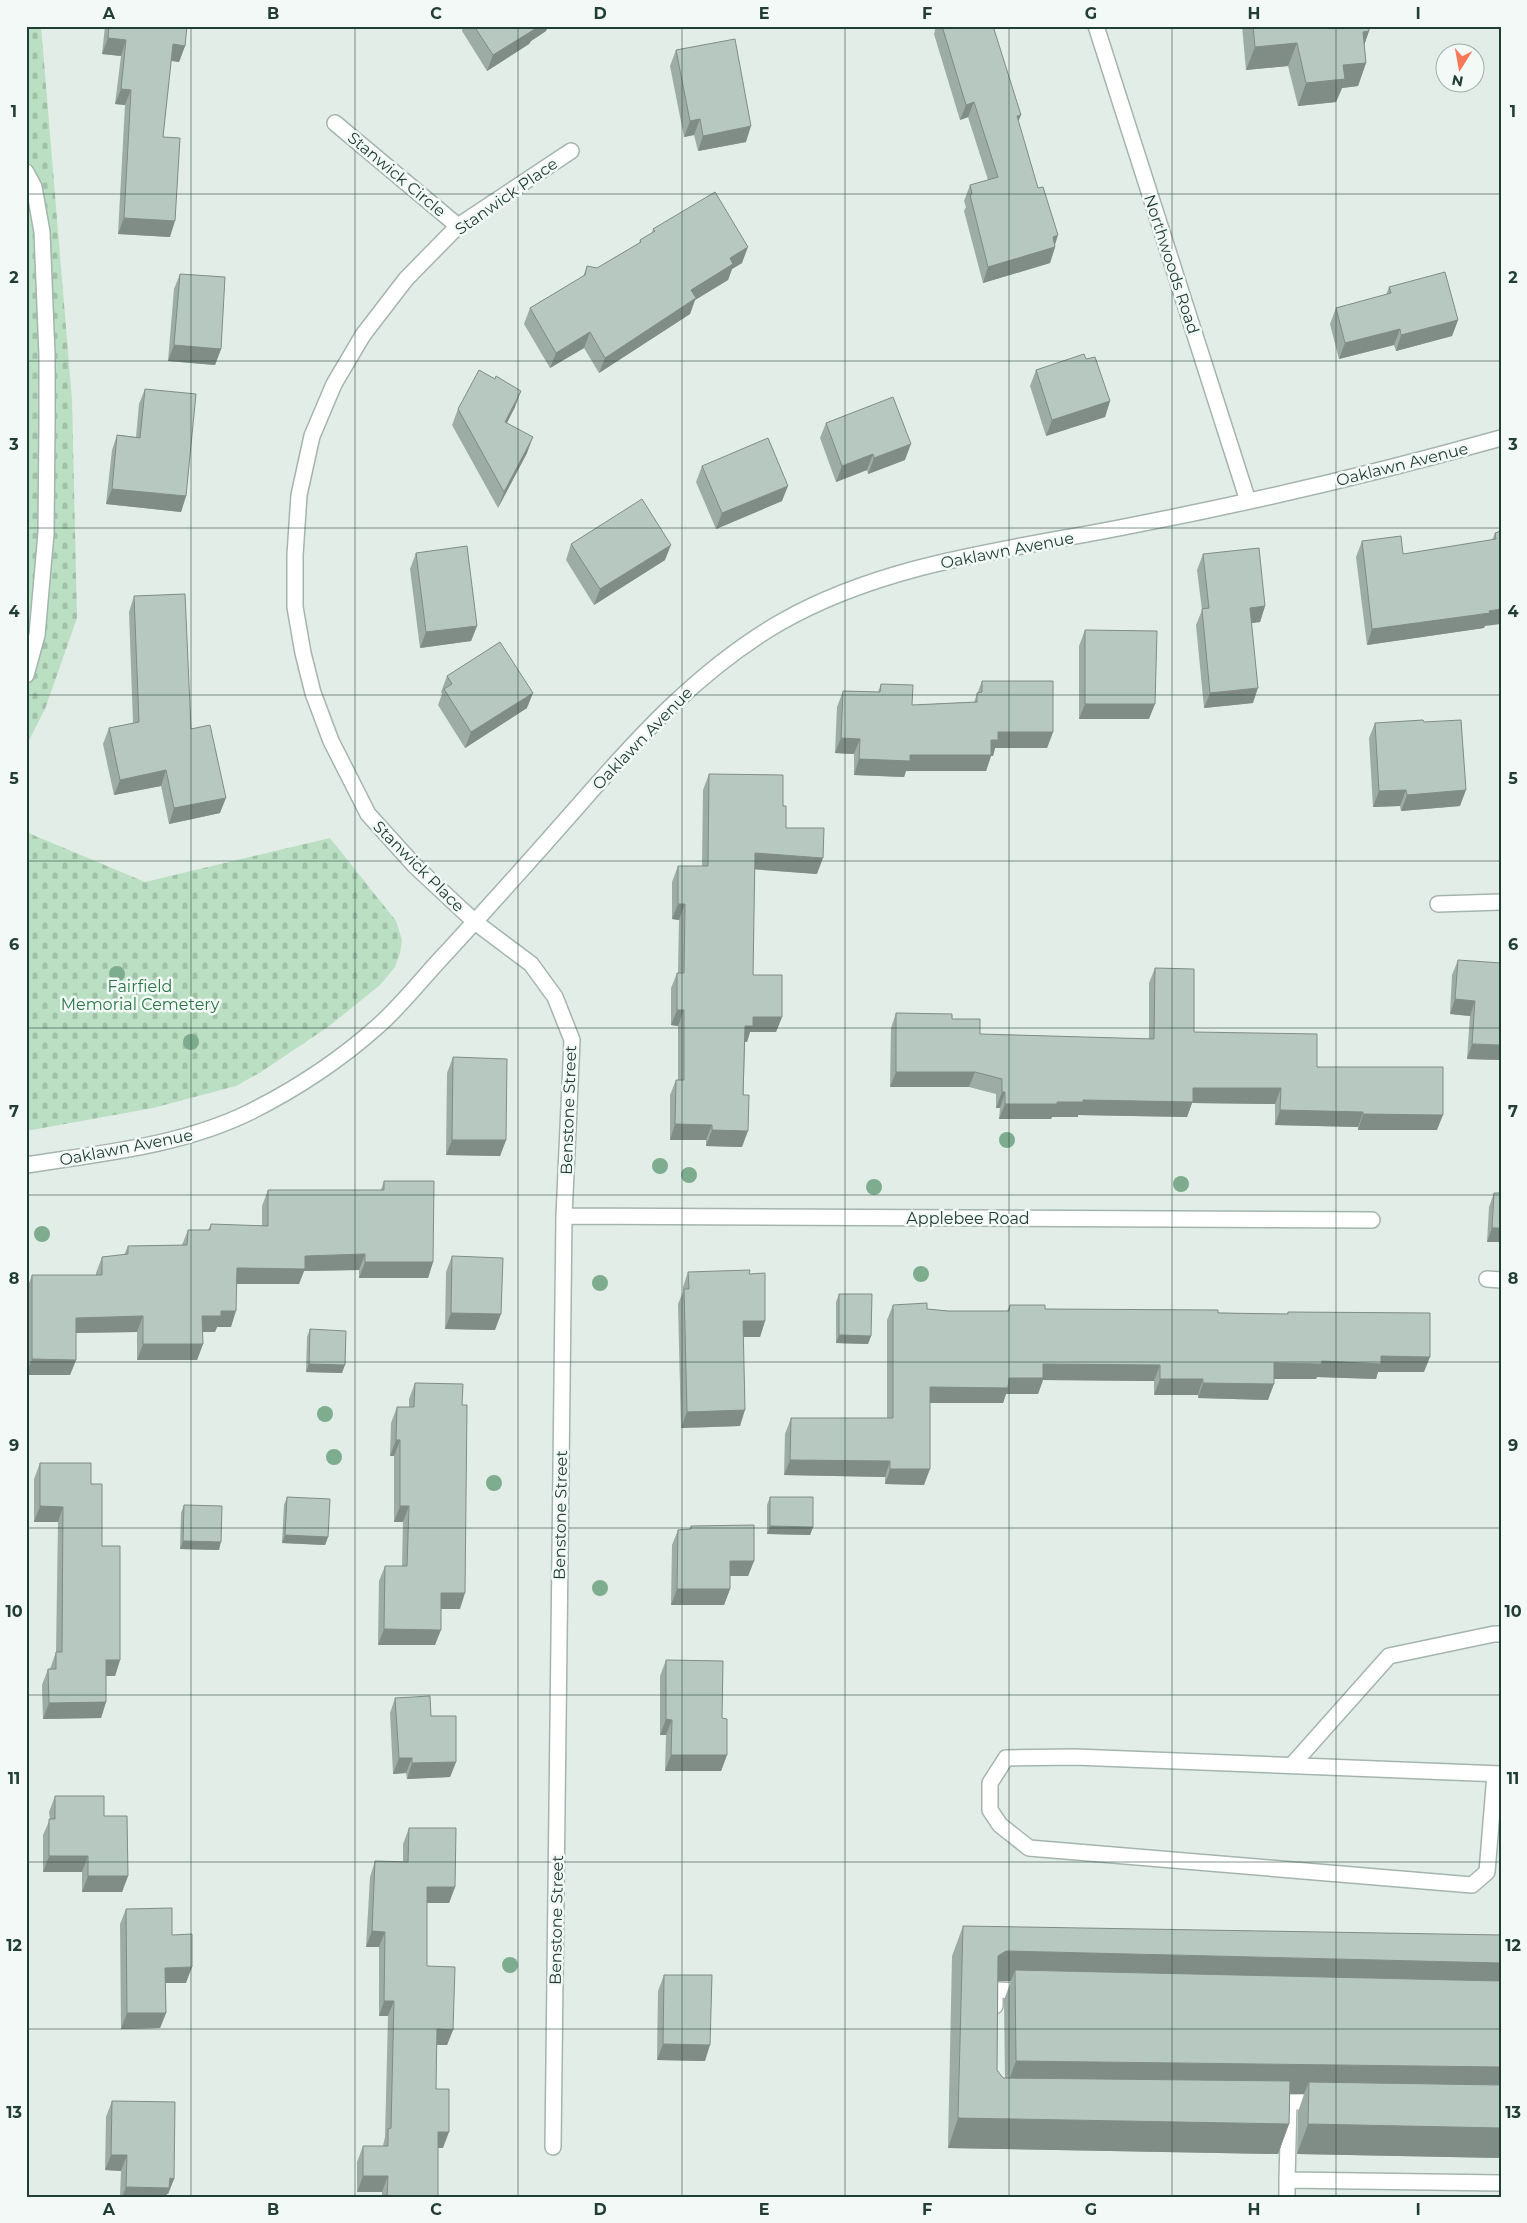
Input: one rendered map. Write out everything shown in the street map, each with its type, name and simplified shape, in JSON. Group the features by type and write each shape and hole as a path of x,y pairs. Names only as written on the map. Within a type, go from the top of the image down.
{"street":[{"name":"Northwoods Road","path":"1096,26 1248,501"},
{"name":"Stanwick Circle","path":"335,123 458,226"},
{"name":"Stanwick Place","path":"475,922 415,866 368,814 331,741 313,693 302,653 295,607 295,555 300,495 312,436 334,384 363,335 406,279 458,226 571,151"},
{"path":"26,172 34,188 42,232 47,355 47,423 46,533 37,635 26,675"},
{"name":"Oaklawn Avenue","path":"26,1165 149,1145 200,1132 249,1112 327,1067 380,1024 475,922 620,757 657,719 716,666 750,642 827,598 869,583 940,563 1248,501 1397,467 1501,438"},
{"path":"1438,904 1501,902"},
{"name":"Benstone Street","path":"475,922 531,964 556,997 572,1040 564,1216 553,2147"},
{"name":"Applebee Road","path":"564,1216 1372,1220"},
{"path":"1292,1766 1389,1656 1501,1634"},
{"path":"1075,1757 1498,1774 1487,1872 1472,1885 1029,1848 1000,1825 990,1810 990,1783 1006,1758 1075,1757"},
{"path":"995,2020 995,1990 1045,1991"},
{"path":"1287,2197 1288,2180 1284,2102 1337,2103"},
{"path":"1288,2180 1501,2183"}],"green space":[{"path":"26,26 41,26 72,400 77,618 45,709 26,746"},
{"name":"Fairfield Memorial Cemetery","path":"26,832 145,882 330,838 396,921 402,940 400,953 395,967 380,985 328,1027 261,1072 236,1086 153,1108 26,1131"}],"building":[{"path":"109,26 187,26 185,46 173,44 163,137 180,138 175,221 124,218 131,90 121,89 126,40 108,38"},
{"path":"474,26 534,26 535,29 493,55"},
{"path":"942,26 993,26 1021,115 1017,116 1038,188 1043,187 1058,235 1053,237 1055,247 988,267 970,195 972,194 970,185 998,177 974,102 966,105"},
{"path":"1253,26 1369,26 1369,31 1363,32 1366,63 1343,65 1345,79 1306,83 1297,43 1255,47"},
{"path":"735,39 751,126 703,136 700,119 690,121 676,50"},
{"path":"715,192 748,247 730,258 733,264 691,290 696,298 605,358 590,332 556,353 530,308 585,275 587,266 597,268 641,242 640,240 655,231 653,229"},
{"path":"1445,272 1458,320 1401,335 1400,329 1345,343 1336,308 1391,293 1389,287"},
{"path":"180,274 225,277 221,349 174,345"},
{"path":"1084,354 1086,359 1095,357 1110,401 1052,420 1036,370"},
{"path":"479,370 495,379 496,376 521,391 505,422 533,437 504,492 458,409"},
{"path":"145,389 196,394 186,496 112,489 117,435 140,438"},
{"path":"893,397 911,444 874,458 873,454 842,466 826,423"},
{"path":"768,438 788,486 722,513 702,466"},
{"path":"642,499 671,545 600,589 571,544"},
{"path":"1501,531 1501,609 1489,611 1490,613 1372,629 1362,541 1401,536 1403,554 1496,539 1495,533"},
{"path":"467,546 477,626 426,632 416,553"},
{"path":"1259,548 1265,606 1250,608 1258,688 1210,693 1202,609 1209,608 1203,554"},
{"path":"185,594 191,729 210,725 226,798 174,808 166,770 120,780 109,728 139,722 134,596"},
{"path":"1085,630 1157,631 1155,704 1085,704"},
{"path":"500,642 533,693 471,732 444,689 452,684 447,676"},
{"path":"982,681 1053,681 1053,732 998,732 998,740 991,740 991,755 910,755 910,761 859,759 860,739 841,738 843,691 880,692 881,684 913,685 912,705 977,702 977,693 982,692"},
{"path":"1423,720 1424,722 1461,720 1466,790 1407,795 1406,790 1379,791 1375,723"},
{"path":"709,774 783,775 783,806 786,806 786,828 824,828 823,858 755,853 753,975 782,975 782,1017 753,1017 753,1026 745,1026 743,1095 749,1095 748,1131 712,1130 712,1125 675,1124 676,1080 684,1080 684,1010 677,1010 677,973 684,973 685,904 678,904 678,866 708,866"},
{"path":"1458,960 1501,963 1501,1045 1472,1044 1475,1001 1455,999"},
{"path":"1155,968 1194,969 1194,1032 1317,1034 1317,1067 1443,1067 1443,1115 1280,1110 1281,1088 1193,1088 1193,1102 1083,1100 1083,1102 1057,1102 1057,1104 1005,1104 1005,1092 1002,1092 1002,1079 975,1072 896,1072 896,1013 952,1014 952,1019 980,1019 980,1034 1154,1039"},
{"path":"453,1057 507,1059 506,1140 452,1140"},
{"path":"384,1181 434,1181 433,1262 365,1262 365,1254 305,1256 305,1269 237,1268 236,1311 221,1311 221,1316 202,1316 203,1344 143,1344 143,1316 76,1318 76,1360 32,1359 32,1275 102,1275 102,1257 128,1254 128,1246 187,1245 188,1230 210,1230 211,1224 268,1226 268,1190 384,1190"},
{"path":"1494,1193 1501,1193 1501,1228 1492,1228"},
{"path":"452,1256 503,1258 501,1314 451,1313"},
{"path":"750,1270 749,1274 765,1273 765,1321 743,1321 745,1410 687,1412 684,1289 689,1289 688,1272"},
{"path":"839,1294 872,1294 871,1336 839,1335"},
{"path":"927,1303 927,1309 948,1311 1009,1311 1010,1305 1045,1305 1045,1309 1218,1310 1218,1313 1430,1313 1430,1357 1381,1356 1381,1364 1322,1361 1321,1364 1274,1363 1274,1384 1203,1383 1203,1379 1160,1379 1160,1365 1043,1364 1043,1378 1009,1378 1008,1388 930,1387 930,1469 890,1469 890,1461 790,1460 791,1418 893,1418 893,1305"},
{"path":"310,1329 346,1331 345,1365 309,1364"},
{"path":"415,1383 463,1384 462,1405 467,1405 465,1593 441,1593 441,1630 384,1629 385,1566 407,1566 409,1506 400,1506 400,1440 396,1440 397,1407 414,1407"},
{"path":"40,1463 91,1463 91,1484 102,1484 102,1546 120,1546 120,1660 106,1660 106,1702 49,1703 48,1669 56,1669 56,1652 62,1652 63,1507 40,1506"},
{"path":"287,1497 330,1499 328,1537 285,1535"},
{"path":"770,1497 813,1497 813,1527 770,1526"},
{"path":"184,1505 222,1506 221,1542 183,1541"},
{"path":"754,1525 754,1561 730,1561 730,1589 677,1589 678,1530 691,1529 691,1526"},
{"path":"666,1660 723,1661 722,1718 727,1719 727,1755 671,1755 672,1720 666,1719"},
{"path":"430,1696 431,1716 456,1716 456,1762 412,1763 412,1758 399,1758 395,1698"},
{"path":"55,1796 104,1796 104,1816 127,1816 128,1876 88,1876 88,1856 49,1856 49,1819 55,1819"},
{"path":"409,1828 456,1828 455,1887 427,1887 427,1966 455,1967 453,2030 437,2029 436,2089 449,2089 449,2132 438,2132 438,2197 387,2197 388,2176 363,2176 363,2146 388,2146 388,2129 391,2128 394,2001 384,2001 385,1932 372,1931 375,1861 408,1862"},
{"path":"172,1908 172,1935 192,1934 192,1967 165,1968 166,2013 127,2013 126,1909"},
{"path":"963,1926 1501,1935 1501,1963 1006,1951 998,1956 997,2070 1003,2078 1290,2081 1289,2124 958,2118"},
{"path":"1015,1970 1501,1981 1501,2067 1016,2061"},
{"path":"664,1975 712,1975 710,2045 663,2044"},
{"path":"1309,2082 1501,2085 1501,2128 1308,2124"},
{"path":"112,2101 175,2102 174,2179 170,2178 169,2188 126,2187 127,2155 111,2155"}]}
